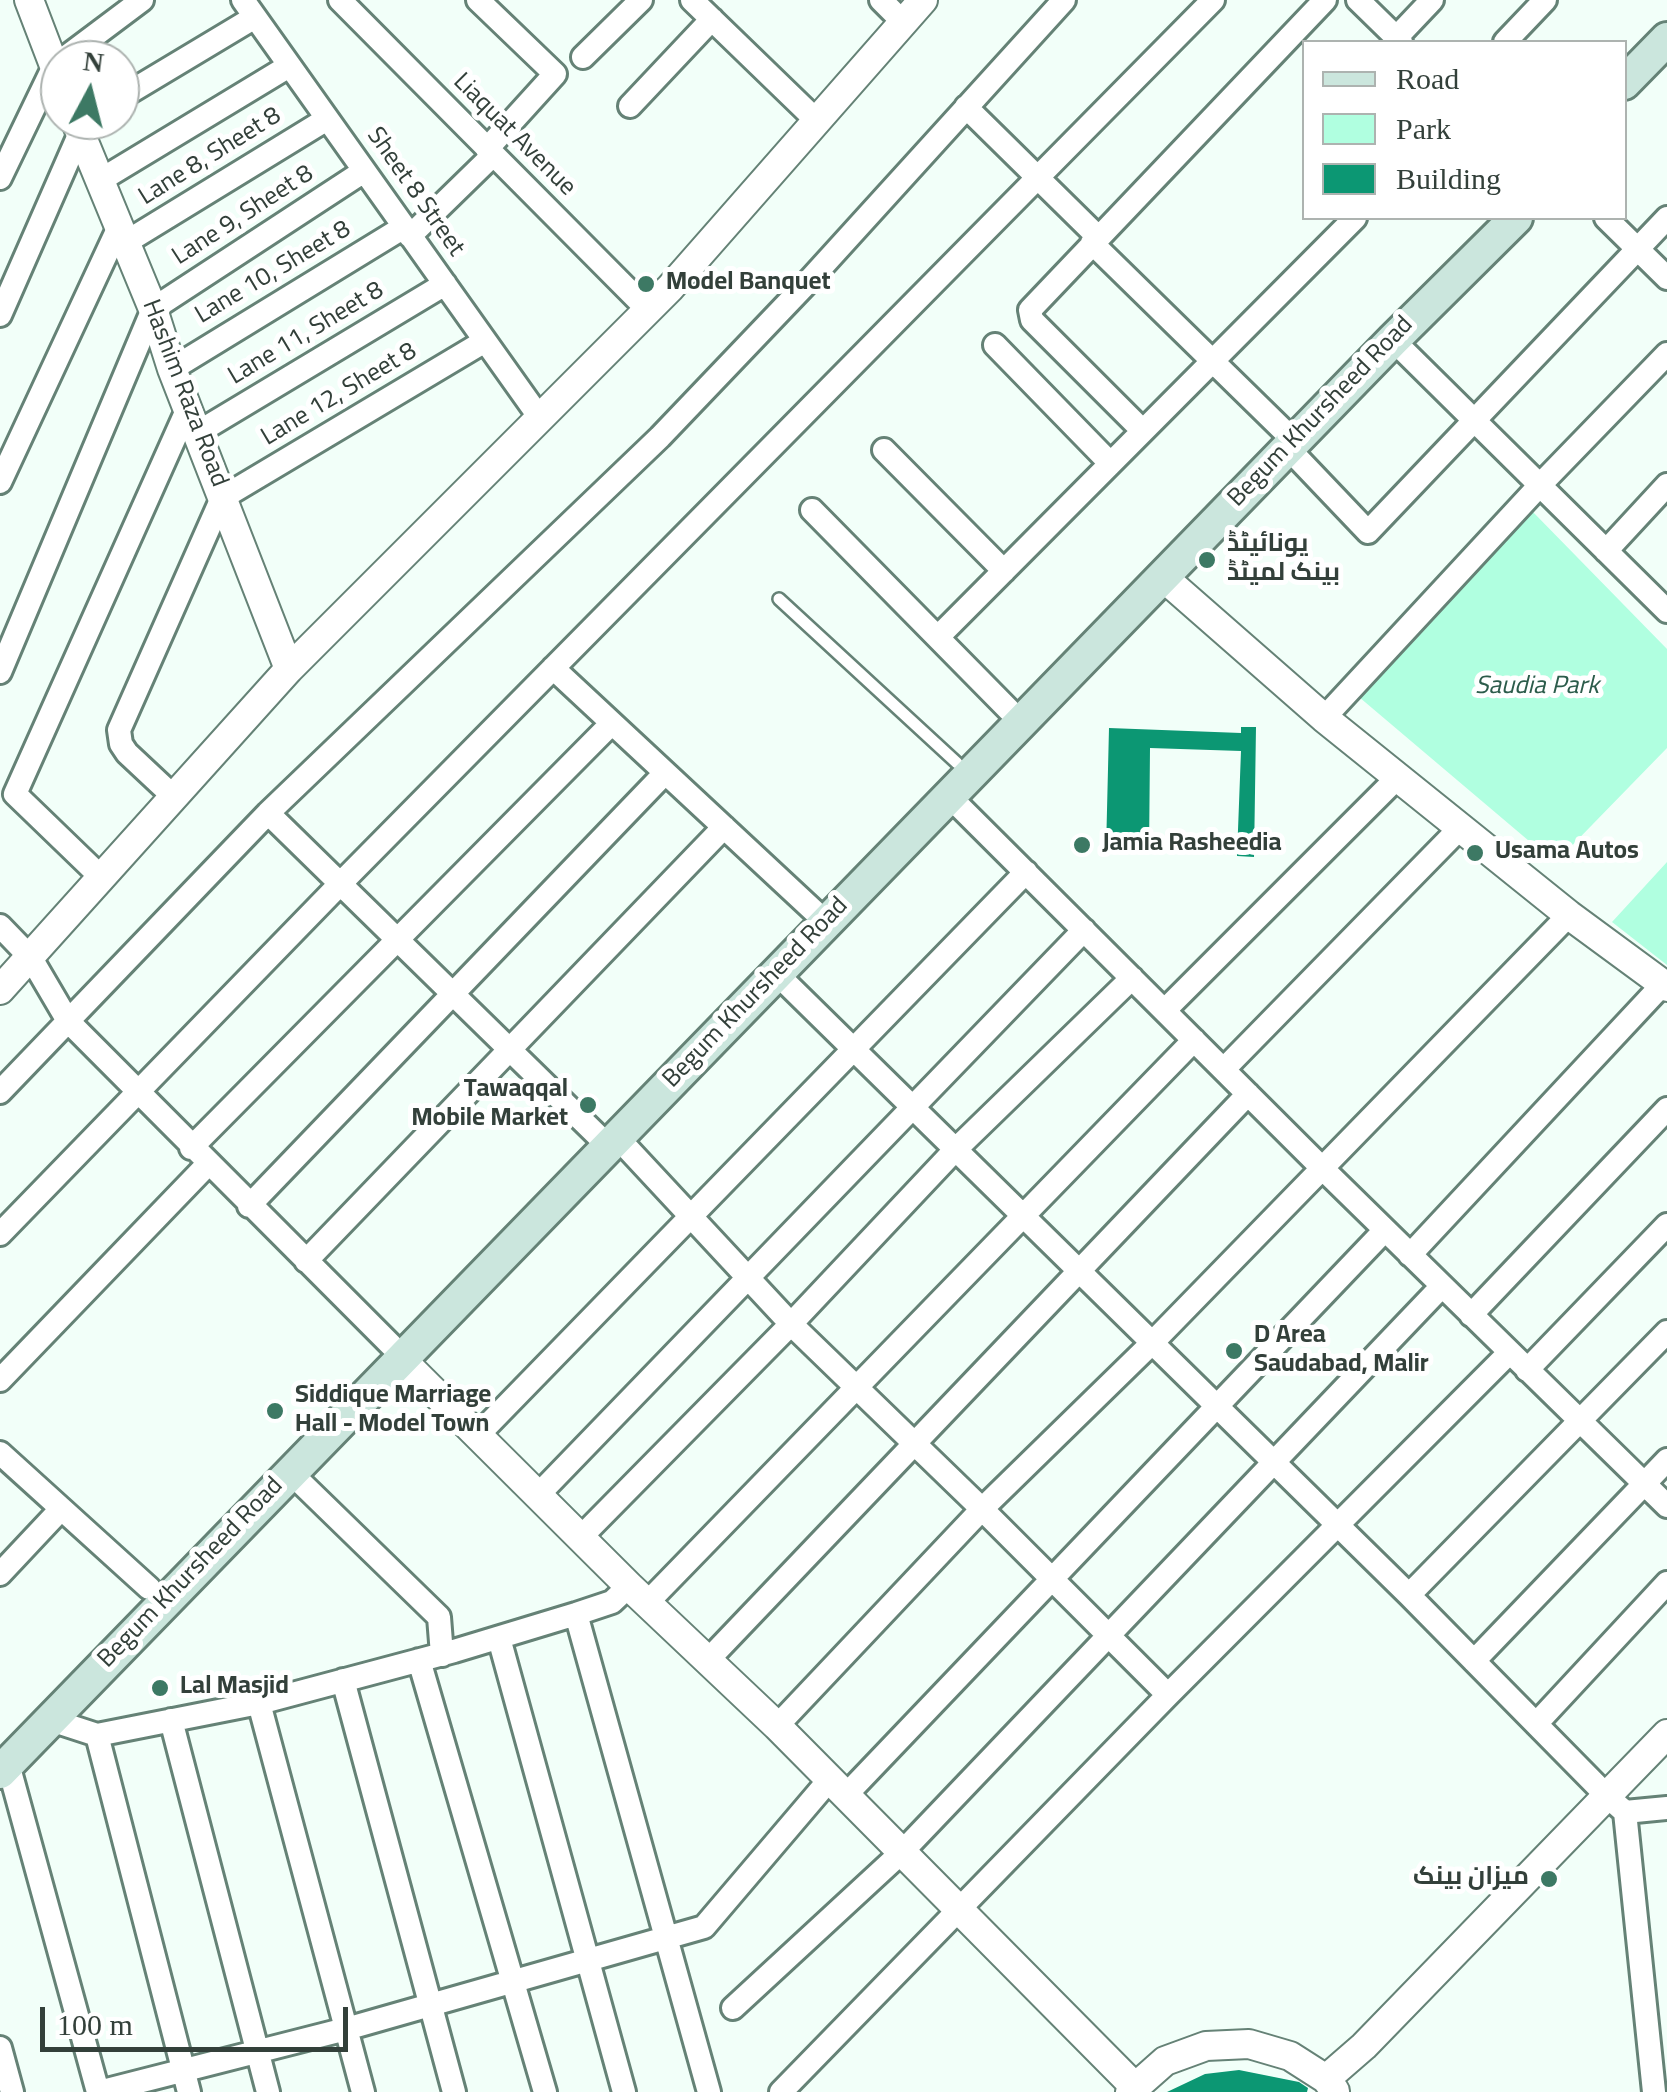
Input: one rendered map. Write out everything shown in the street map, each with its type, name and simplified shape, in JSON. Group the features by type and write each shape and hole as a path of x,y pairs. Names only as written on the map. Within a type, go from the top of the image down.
{"main road":[{"path":"1627,81 1667,39"},
{"path":"1627,106 1667,66"},
{"name":"Begum Khursheed Road","path":"689,1052 777,974 959,779 1163,576 1490,220"},
{"name":"Begum Khursheed Road","path":"3,1761 150,1588 397,1352 689,1052 814,911 959,779 1010,710 1514,220"},
{"name":"Begum Khursheed Road","path":"3,1761 51,1720 291,1473 397,1352"}],"street":[{"path":"29,0 47,40"},
{"path":"92,40 142,0"},
{"name":"Lane 10, Sheet 8","path":"172,369 407,232 490,152 554,74 478,0"},
{"path":"583,57 640,0"},
{"path":"692,0 816,121"},
{"path":"881,0 903,22"},
{"path":"0,990 289,669 648,310 923,0"},
{"path":"0,1092 268,813 660,437 807,283 1064,0"},
{"path":"0,1234 1213,0"},
{"path":"1142,431 1032,320 1033,306 1325,0"},
{"path":"1358,0 1399,40 1432,0"},
{"path":"1507,40 1545,0"},
{"name":"Liaquat Avenue","path":"343,1 648,310"},
{"path":"140,84 249,8"},
{"name":"Sheet 8 Street","path":"249,8 540,418"},
{"path":"630,106 712,19"},
{"path":"99,181 290,66"},
{"path":"0,178 40,103"},
{"path":"966,107 1213,360 1368,532 1667,218"},
{"name":"Lane 8, Sheet 8","path":"120,236 327,118"},
{"path":"0,315 72,140"},
{"name":"Hashim Raza Road","path":"85,140 289,669"},
{"name":"Lane 9, Sheet 8","path":"153,309 364,171"},
{"path":"938,638 1353,220"},
{"path":"1608,220 1667,278"},
{"path":"0,482 120,236"},
{"name":"Lane 11, Sheet 8","path":"192,421 444,284"},
{"path":"0,672 153,309"},
{"path":"1393,340 1665,606"},
{"name":"Lane 12, Sheet 8","path":"222,498 486,341"},
{"path":"995,346 1110,463"},
{"path":"1324,718 1667,354"},
{"path":"102,878 15,794 192,421"},
{"path":"884,450 1004,572"},
{"path":"1606,550 1667,486"},
{"path":"174,797 127,752 119,730 222,498"},
{"path":"812,510 1010,710"},
{"path":"1163,576 1324,718 1569,916 1665,986 1410,1256"},
{"path":"553,668 814,911"},
{"path":"0,1380 397,940 612,723"},
{"path":"249,1206 666,772"},
{"path":"1165,1010 1398,778"},
{"path":"959,779 1026,872 1667,1506"},
{"path":"268,813 509,1049 690,1216 791,1324 1168,1695"},
{"path":"306,1261 724,827"},
{"path":"1224,1069 1460,828"},
{"path":"478,1435 1026,872"},
{"path":"777,1726 982,1509 1153,1342 1569,916"},
{"path":"0,926 30,958 68,1021 580,1538 838,1787 1132,2089 1166,2061 1206,2046 1248,2044 1290,2056 1331,2086 1364,2046 1616,1804 1667,1734"},
{"path":"538,1495 1084,930"},
{"path":"777,974 1218,1406 1616,1804 1654,2092"},
{"path":"580,1538 791,1324 954,1151 1132,978"},
{"path":"51,1720 97,1735 259,1702 499,1638 638,1594 856,1387 1194,1040"},
{"path":"708,1660 1248,1094"},
{"path":"1471,1315 1667,1109"},
{"path":"1527,1370 1667,1225"},
{"path":"3,1761 99,2092 186,2081 257,2052 704,1927 838,1787 1052,1579 1385,1230"},
{"path":"733,2008 902,1852 1442,1286"},
{"path":"1409,1595 1667,1332"},
{"path":"781,2092 958,1908 1509,1353"},
{"path":"1,1456 150,1588"},
{"path":"1474,1661 1667,1460"},
{"path":"291,1473 439,1617 430,1657 545,2092"},
{"path":"0,1574 62,1509"},
{"path":"1536,1724 1667,1584"},
{"path":"576,1614 709,2092"},
{"path":"499,1638 624,2092"},
{"path":"342,1680 454,2092"},
{"path":"259,1702 364,2092"},
{"path":"172,1720 268,2092"},
{"path":"97,1735 186,2081"},
{"path":"1616,1804 1667,1808"},
{"path":"0,2048 12,2092"}],"lane":[{"path":"779,599 959,779"}],"green space":[{"name":"Saudia Park","path":"1532,511 1667,649 1667,748 1555,863 1359,697"},
{"path":"1667,862 1667,965 1612,922"}],"building":[{"path":"1241,727 1256,727 1254,857 1237,856 1241,751 1150,748 1149,853 1106,851 1109,728 1241,733"},
{"path":"1239,2070 1299,2082 1308,2088 1307,2092 1167,2092 1205,2074"}],"place":[{"name":"Model Banquet","path":"646,284"},
{"name":"یونائیٹڈ بینک لمیٹڈ","path":"1207,560"},
{"name":"Jamia Rasheedia","path":"1082,845"},
{"name":"Usama Autos","path":"1475,853"},
{"name":"Tawaqqal Mobile Market","path":"588,1105"},
{"name":"D Area Saudabad, Malir","path":"1234,1351"},
{"name":"Siddique Marriage Hall - Model Town","path":"275,1411"},
{"name":"Lal Masjid","path":"160,1688"},
{"name":"میزان بینک","path":"1549,1879"}]}
